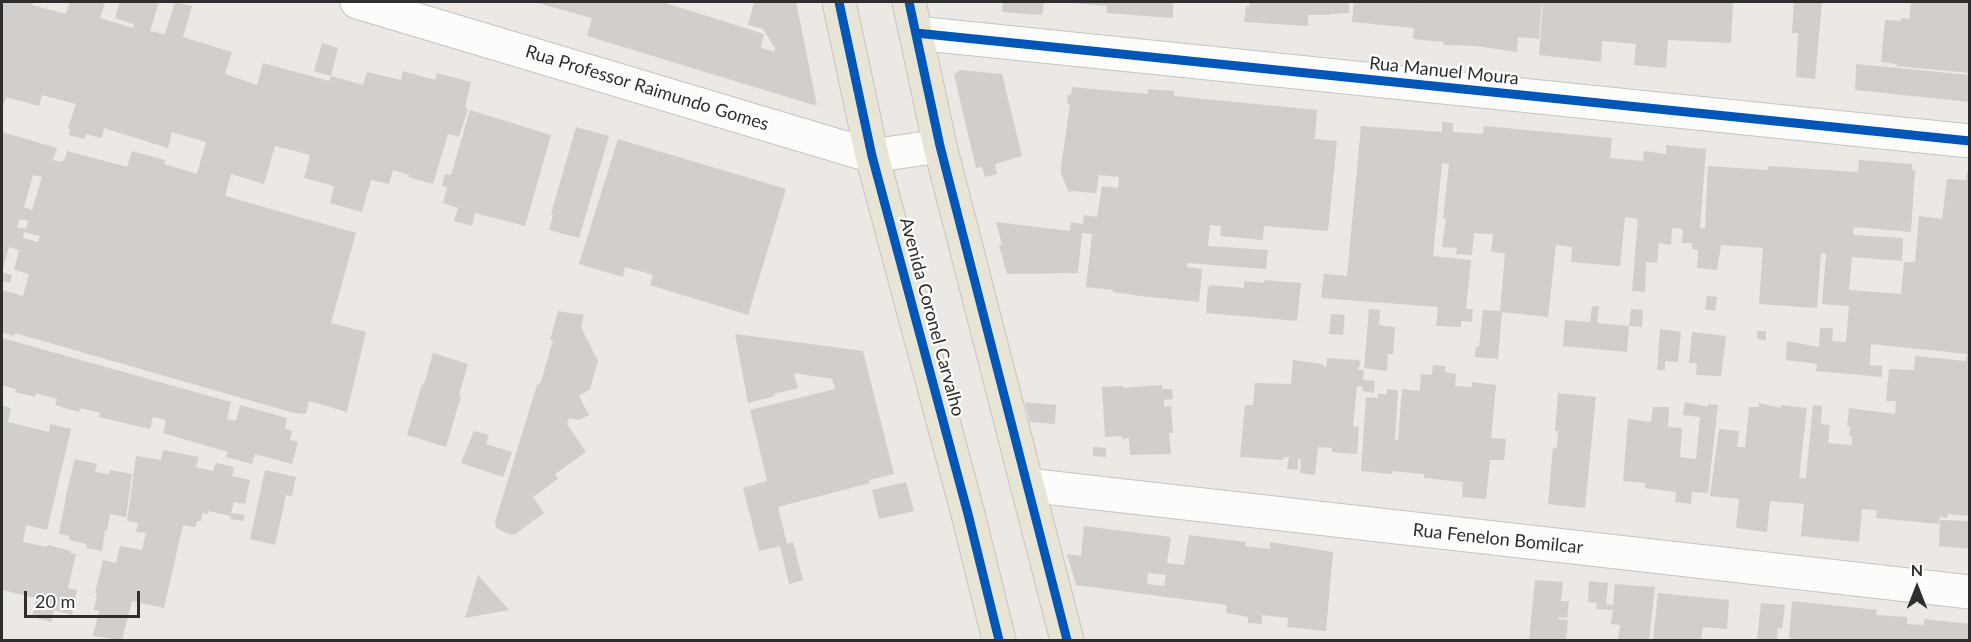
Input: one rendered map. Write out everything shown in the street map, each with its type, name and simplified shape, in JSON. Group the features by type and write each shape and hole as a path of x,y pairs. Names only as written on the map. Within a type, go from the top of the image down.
{"main road":[{"name":"Avenida Coronel Carvalho","path":"839,2 872,156 968,514 999,640"},
{"path":"909,2 940,146 1067,640"}],"street":[{"name":"Rua Professor Raimundo Gomes","path":"357,2 872,156 940,146"},
{"name":"Rua Manuel Moura","path":"916,33 1970,141"},
{"name":"Rua Fenelon Bomilcar","path":"1029,494 1970,592"}],"building":[{"path":"2,2 33,2 32,5 66,14 70,2 105,2 100,18 133,28 134,24 115,18 120,2 159,2 150,31 165,34 175,2 192,6 183,37 232,52 225,74 257,85 263,63 329,81 331,76 363,85 367,72 401,80 403,71 435,80 437,73 471,82 465,108 468,109 459,137 448,134 433,184 393,170 389,184 371,180 362,212 330,203 334,186 304,178 310,155 275,146 264,184 231,174 225,196 356,233 331,323 366,332 347,412 309,401 306,414 294,413 15,333 14,336 2,332 2,290 23,296 29,274 14,270 19,250 9,247 2,272 2,132 57,148 53,160 61,162 61,160 64,161 67,151 127,167 132,151 165,160 164,164 197,174 206,142 172,132 168,148 104,128 102,138 86,134 84,139 69,135 70,129 68,128 76,104 42,95 39,106 6,97 2,105","holes":["33,175 42,177 32,210 24,207","20,219 28,221 26,229 17,227","24,232 40,236 38,242 23,238"]},
{"path":"534,2 662,2 764,34 761,48 775,52 775,48 763,29 748,25 754,2 796,2 817,106 587,36 592,18"},
{"path":"1003,2 1044,2 1042,15 1002,12"},
{"path":"1073,2 1173,2 1173,18 1106,13 1107,6"},
{"path":"1250,2 1349,2 1349,13 1308,15 1308,26 1244,22 1246,6 1249,7"},
{"path":"1354,2 1416,2 1419,4 1420,2 1542,2 1539,39 1518,37 1517,52 1476,46 1443,45 1444,42 1413,39 1414,28 1352,22"},
{"path":"1543,2 1733,2 1731,43 1668,40 1666,68 1634,65 1636,44 1602,41 1601,62 1539,55"},
{"path":"1794,2 1822,2 1815,79 1796,77 1798,33 1792,33"},
{"path":"1911,2 1970,3 1970,73 1896,66 1897,64 1881,62 1885,20 1909,19"},
{"path":"322,43 338,48 331,76 314,71"},
{"path":"1856,64 1970,75 1970,102 1855,90"},
{"path":"959,70 1002,74 1022,156 995,164 997,174 985,177 982,167 976,168 954,75"},
{"path":"1072,87 1148,94 1148,89 1174,91 1174,96 1317,110 1315,139 1337,141 1328,231 1264,226 1263,240 1220,236 1221,226 1210,225 1208,246 1268,250 1266,269 1187,263 1187,267 1202,269 1199,302 1086,287 1092,234 1082,233 1078,273 1007,274 999,245 1002,245 996,222 1070,231 1071,222 1083,224 1084,215 1097,217 1102,186 1118,188 1119,177 1099,175 1096,193 1069,192 1061,174 1061,167 1070,104 1067,104 1068,95 1071,95"},
{"path":"470,110 551,135 525,226 475,213 472,226 454,221 458,208 443,203 447,187 442,186 445,174 451,175"},
{"path":"1442,122 1453,123 1453,132 1483,134 1484,126 1612,138 1610,158 1643,161 1644,151 1666,154 1666,145 1706,149 1700,228 1705,229 1708,166 1768,170 1768,166 1858,172 1859,160 1912,164 1912,170 1915,170 1911,232 1854,227 1853,235 1903,238 1902,261 1852,257 1849,290 1901,294 1904,262 1915,262 1919,216 1942,219 1947,179 1966,180 1967,172 1970,172 1970,516 1948,514 1947,518 1941,517 1940,514 1939,524 1876,518 1877,510 1862,509 1859,542 1801,536 1804,504 1770,501 1767,532 1736,528 1739,499 1710,496 1719,429 1739,431 1737,447 1745,447 1749,407 1759,407 1759,403 1780,408 1781,405 1807,408 1799,478 1806,478 1813,405 1822,406 1821,424 1830,425 1828,443 1852,445 1852,436 1849,436 1850,427 1847,426 1849,408 1895,414 1896,401 1886,401 1889,369 1914,370 1915,356 1966,361 1967,354 1871,344 1870,365 1882,366 1882,377 1816,371 1817,364 1786,360 1787,341 1819,347 1820,328 1833,328 1832,341 1846,342 1849,306 1822,304 1826,254 1821,253 1817,308 1759,304 1763,248 1721,245 1717,270 1697,268 1698,250 1692,249 1692,243 1682,243 1683,229 1672,228 1671,245 1659,243 1657,263 1646,262 1645,292 1632,291 1638,219 1625,217 1620,266 1571,262 1572,247 1556,245 1548,317 1502,312 1498,359 1475,357 1476,347 1479,347 1483,310 1500,311 1505,253 1491,252 1493,234 1474,233 1472,255 1456,254 1457,248 1442,247 1449,164 1442,163 1433,256 1471,260 1466,309 1473,309 1472,322 1461,321 1461,327 1436,326 1438,307 1321,298 1324,274 1347,276 1361,126 1442,132"},
{"path":"576,127 609,136 579,238 549,230 553,215 551,214"},
{"path":"618,139 786,189 748,315 650,285 653,275 625,267 623,277 579,264"},
{"path":"2,272 12,275 10,283 2,281"},
{"path":"1264,280 1301,283 1297,321 1206,313 1208,286 1244,288 1244,281 1264,283"},
{"path":"1707,296 1717,297 1715,311 1705,309"},
{"path":"1592,306 1599,306 1597,323 1629,326 1627,352 1563,346 1565,320 1590,322"},
{"path":"1369,309 1380,310 1379,325 1395,327 1393,354 1388,354 1387,371 1364,368"},
{"path":"1631,309 1643,310 1642,327 1629,326"},
{"path":"558,311 584,315 581,327 598,361 590,389 579,396 589,415 579,420 569,418 567,424 586,452 555,474 558,479 533,497 544,513 514,535 508,534 496,528 495,522 537,385 541,382 553,340 550,340"},
{"path":"1331,314 1345,315 1343,335 1329,334"},
{"path":"1660,329 1681,332 1678,362 1665,361 1665,370 1657,370"},
{"path":"1757,331 1766,331 1766,340 1757,339"},
{"path":"1692,332 1726,336 1721,376 1696,375 1697,363 1689,363"},
{"path":"735,334 863,351 894,474 869,480 870,483 778,507 787,544 793,542 803,580 789,584 780,546 759,551 743,488 767,481 750,410 835,389 832,379 794,373 798,388 748,403"},
{"path":"2,338 231,402 227,419 236,421 240,405 287,418 285,428 292,431 290,440 298,442 292,464 255,454 252,464 226,457 228,452 163,433 166,420 153,417 150,429 99,417 100,413 81,408 79,412 55,405 57,399 36,393 35,397 15,392 16,389 2,385"},
{"path":"433,353 468,364 446,447 407,435"},
{"path":"1327,358 1361,361 1358,370 1364,370 1363,380 1375,381 1374,393 1362,391 1363,387 1357,386 1353,426 1359,427 1357,454 1332,452 1332,448 1318,447 1315,475 1300,473 1301,459 1298,459 1298,470 1287,469 1289,457 1284,457 1283,460 1240,457 1245,405 1253,405 1255,383 1291,384 1293,360 1323,364 1326,367"},
{"path":"1433,365 1446,366 1445,372 1456,374 1455,386 1472,387 1472,382 1496,385 1491,438 1506,439 1504,460 1490,460 1486,499 1462,497 1463,482 1424,478 1424,474 1361,471 1366,397 1378,398 1378,394 1387,394 1387,389 1398,390 1395,440 1398,440 1402,389 1420,391 1421,374 1432,375"},
{"path":"1162,385 1162,389 1172,389 1173,399 1164,400 1164,407 1171,406 1173,433 1169,433 1171,454 1130,455 1129,438 1105,437 1102,387"},
{"path":"1558,393 1596,397 1585,508 1548,504 1553,448 1557,448 1558,431 1555,431"},
{"path":"1025,402 1056,405 1055,424 1030,422"},
{"path":"1685,402 1708,407 1708,404 1718,405 1708,493 1692,492 1691,504 1675,502 1676,492 1645,488 1645,483 1623,481 1628,419 1651,422 1653,407 1669,407 1668,427 1682,428 1680,457 1696,459 1700,417 1683,415"},
{"path":"2,406 11,408 8,422 49,432 50,424 71,429 47,530 26,525 23,542 47,547 48,545 76,554 68,588 77,590 72,615 54,610 51,622 32,617 36,598 2,590"},
{"path":"474,431 489,435 486,444 512,452 503,477 461,463"},
{"path":"1093,447 1106,448 1106,457 1093,456"},
{"path":"163,450 199,457 196,467 213,471 216,463 234,467 232,476 250,480 245,504 234,502 231,513 245,515 243,521 208,511 208,514 202,513 201,521 197,521 195,527 183,525 164,608 132,601 122,640 93,636 99,611 94,610 97,594 95,593 103,560 116,563 120,546 142,550 146,533 136,532 138,523 127,521 136,456 161,460"},
{"path":"75,459 97,464 95,472 109,474 110,470 132,474 126,517 110,514 102,551 86,548 87,544 69,540 70,536 59,534"},
{"path":"265,470 296,477 292,496 286,495 275,545 250,539"},
{"path":"906,482 914,511 879,519 872,490"},
{"path":"1940,520 1970,521 1970,549 1939,546"},
{"path":"1084,526 1171,537 1167,563 1184,565 1189,535 1246,542 1245,546 1270,549 1270,542 1333,552 1326,631 1287,627 1288,618 1262,615 1262,624 1248,623 1248,617 1226,613 1227,605 1076,585 1067,554 1081,556","holes":["1148,573 1166,575 1164,586 1147,584"]},
{"path":"478,575 509,610 465,618"},
{"path":"1535,580 1563,582 1561,601 1569,601 1567,618 1558,617 1558,619 1568,620 1566,640 1529,640"},
{"path":"1589,581 1608,583 1606,604 1613,605 1615,584 1655,587 1649,640 1618,640 1620,625 1611,624 1613,610 1596,609 1597,603 1588,602"},
{"path":"1658,593 1729,600 1727,629 1703,627 1701,640 1653,640"},
{"path":"1792,601 1877,610 1876,615 1907,617 1907,624 1924,625 1924,619 1970,624 1970,640 1796,640 1789,638"},
{"path":"1761,603 1785,605 1782,629 1778,628 1777,640 1757,640"}],"cycle path":[{"path":"839,2 872,156 968,514 999,640"},
{"path":"909,2 940,146 1067,640"},
{"path":"916,33 1970,141"}]}
